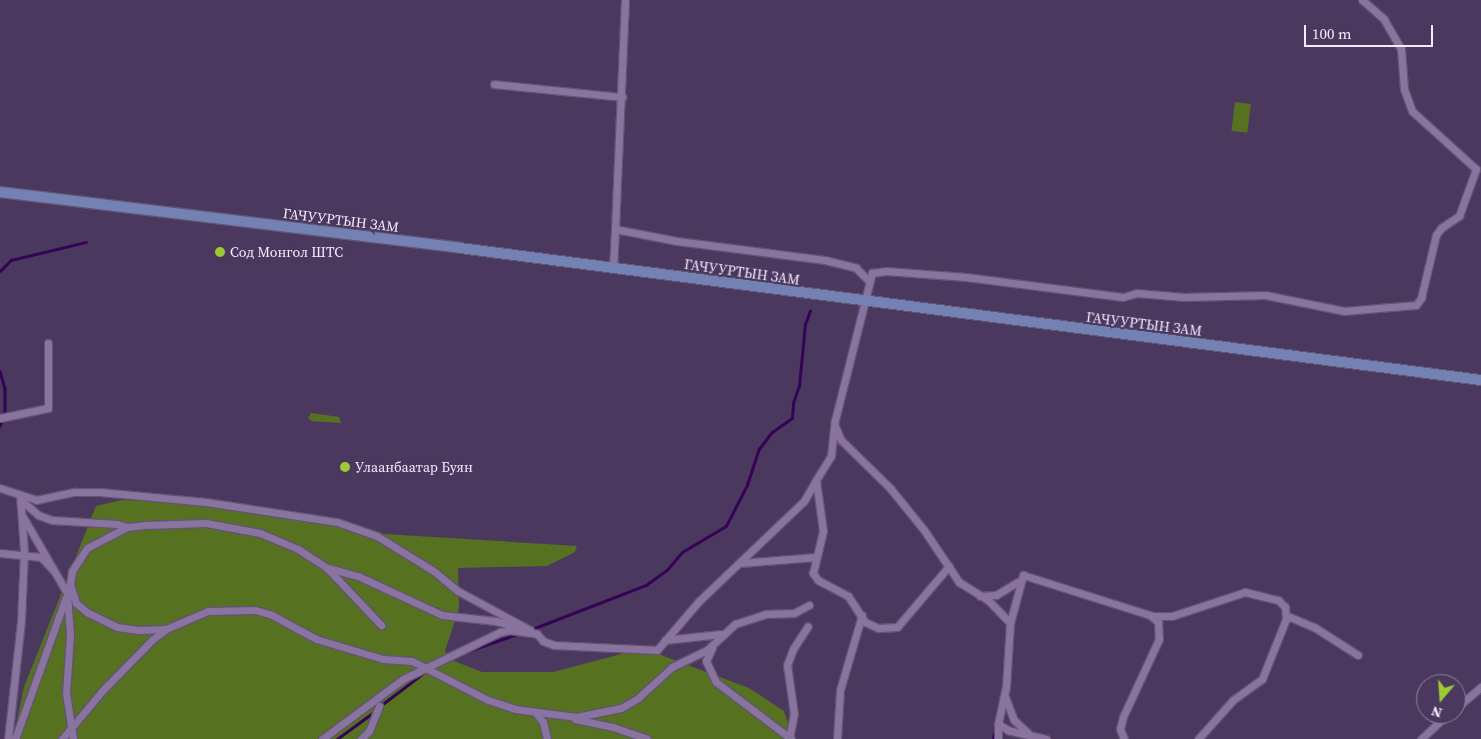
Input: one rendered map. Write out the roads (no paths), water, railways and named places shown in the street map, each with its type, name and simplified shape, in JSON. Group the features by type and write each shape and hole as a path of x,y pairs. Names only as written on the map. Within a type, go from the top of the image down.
{"main road":[{"name":"ГАЧУУРТЫН ЗАМ","path":"0,192 1481,380"}],"street":[{"path":"613,269 625,0"},
{"path":"0,488 27,499 44,500 75,492 100,492 178,498 338,522 377,536 430,568 458,591 537,634 543,641 572,647 592,645 657,650 739,563 804,501 830,456 835,420 868,280 872,273 886,271 1123,297 1137,293 1184,297 1256,294 1344,310 1416,304 1421,298 1436,235 1441,228 1459,216 1476,169 1412,111 1404,89 1401,48 1384,19 1362,0"},
{"path":"494,84 622,97"},
{"path":"615,229 677,241 825,260 856,268 868,280"},
{"path":"0,418 48,408 48,343"},
{"path":"835,420 841,440 890,488 959,582 1001,611 1010,623"},
{"path":"816,480 824,531 813,573 818,580 848,596 865,622 878,628 897,627 948,566"},
{"path":"8,739 19,654 23,556 23,516 20,495"},
{"path":"20,495 22,503 52,520 117,524 127,527 206,523 260,533 298,549 327,568 381,625"},
{"path":"23,516 60,577 67,593 70,636 66,693 73,739"},
{"path":"127,527 87,548 72,571 72,594 88,613 107,624 138,630 166,629"},
{"path":"0,553 41,557 60,577"},
{"path":"739,563 816,557"},
{"path":"327,568 358,576 442,615 496,621 530,630"},
{"path":"979,596 996,595 1018,582 1023,575 1152,616 1172,616 1245,592 1278,600 1285,608 1286,619 1262,679 1233,700 1198,739"},
{"path":"1018,582 1010,623 1005,697 1014,720 1021,729 1035,736"},
{"path":"15,739 67,593"},
{"path":"665,640 721,634 750,618 794,613 809,605"},
{"path":"62,739 102,690 166,629 208,611 255,610 272,615 316,639 383,659 412,661 428,667 488,700 536,713 599,723 647,739"},
{"path":"838,739 840,690 862,615"},
{"path":"1124,739 1120,729 1123,717 1161,631 1158,622 1152,616"},
{"path":"1286,619 1290,618 1314,627 1358,655"},
{"path":"721,634 706,662 716,682 790,739 794,714 787,665 793,649 808,626"},
{"path":"322,739 403,679 500,632 518,630 537,634"},
{"path":"558,717 576,717 621,708 638,698 672,667 698,656 714,644"},
{"path":"998,739 998,724 1006,687"},
{"path":"1466,700 1481,687"},
{"path":"360,739 369,731 380,706"},
{"path":"536,713 544,722 547,739"},
{"path":"998,724 1008,730 1046,739"},
{"path":"1421,739 1437,724"}],"waterway":[{"path":"0,271 11,260 86,242"},
{"path":"532,629 646,585 667,570 682,552 726,526 747,485 759,449 772,432 792,418 793,403 799,386 805,324 810,311"},
{"path":"0,371 5,388 5,414 0,426"},
{"path":"468,651 517,634"},
{"path":"380,706 425,672"},
{"path":"337,739 374,712"},
{"path":"993,739 994,734"}],"place":[{"name":"Сод Монгол ШТС","path":"220,252"},
{"name":"Улаанбаатар Буян","path":"345,467"}]}
